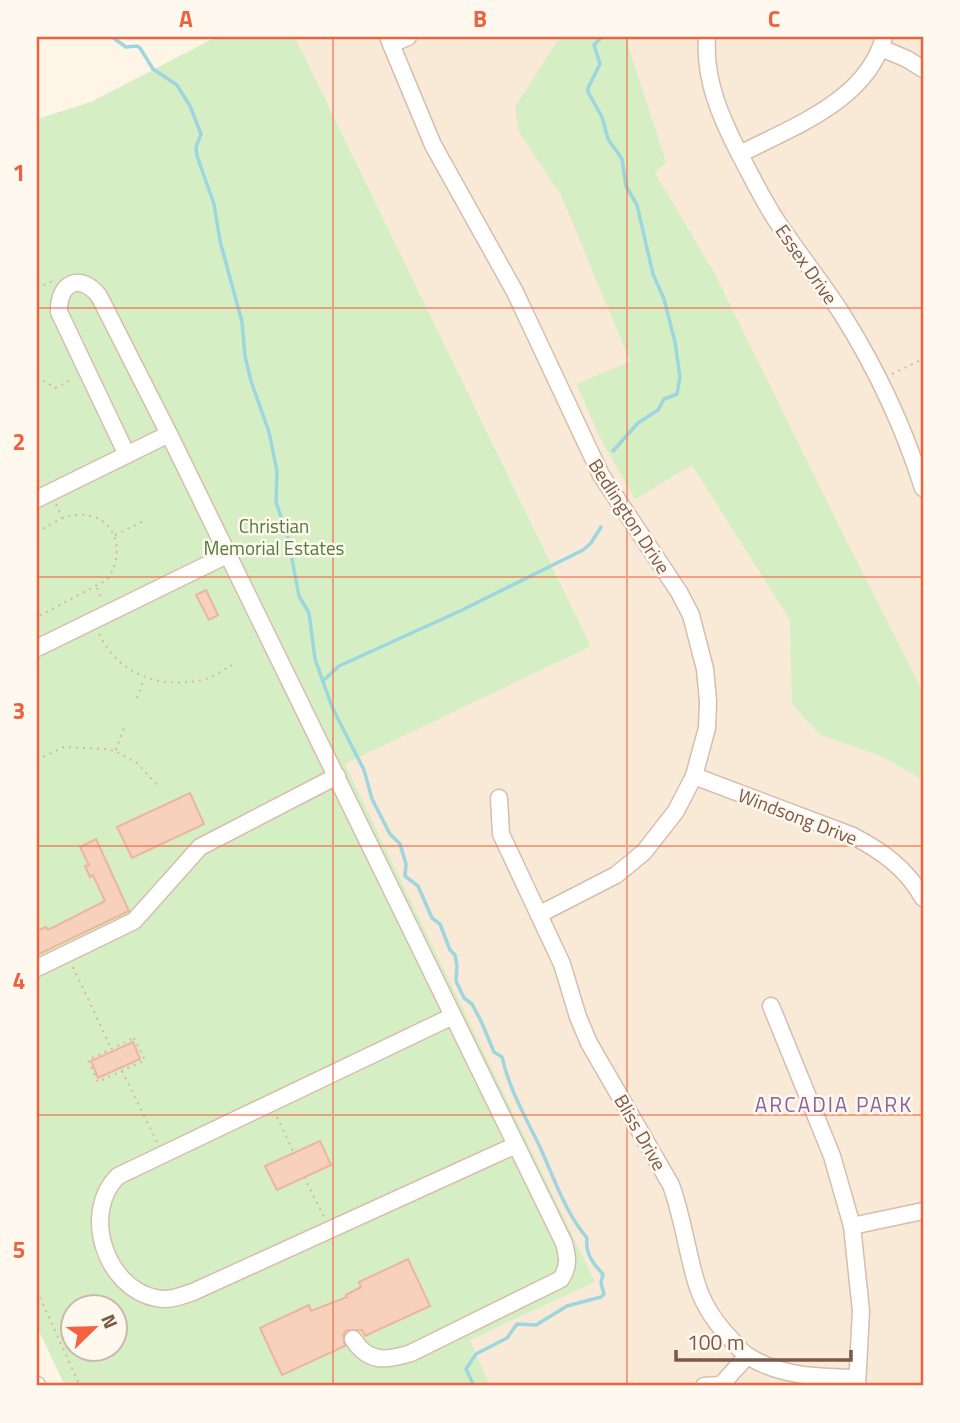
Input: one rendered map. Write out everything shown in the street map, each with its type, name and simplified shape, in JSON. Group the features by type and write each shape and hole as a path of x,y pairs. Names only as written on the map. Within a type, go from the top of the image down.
{"street":[{"path":"390,40 408,37"},
{"name":"Essex Drive","path":"707,37 709,76 715,100 740,154 777,221 844,316 905,438 923,488"},
{"name":"Bedlington Drive","path":"390,40 433,145 510,282 601,475 679,592 691,615 705,669 707,728 694,776 676,811 644,852 616,875 540,914"},
{"path":"740,154 819,113 843,97 868,68 882,43 923,69"},
{"path":"127,455 59,312 61,294 66,288 80,283 88,285 99,296 169,434 564,1243 568,1261 561,1279 411,1353 399,1357 377,1358 362,1352 353,1339"},
{"path":"37,499 169,434"},
{"path":"37,649 229,554"},
{"path":"37,968 134,921 200,847 337,776"},
{"name":"Windsong Drive","path":"694,776 865,842 904,871 923,898"},
{"name":"Bliss Drive","path":"499,798 502,834 562,964 589,1043 671,1185 680,1209 694,1276 702,1299 717,1324 747,1356 775,1368 811,1377 857,1382"},
{"path":"771,1006 832,1156 852,1226 861,1311 857,1382"},
{"path":"453,1016 118,1176 108,1185 100,1211 102,1242 108,1257 122,1279 131,1287 159,1299 174,1298 193,1292 516,1145"},
{"path":"852,1226 923,1211"},
{"path":"704,1386 722,1385 747,1356"}],"path":[{"path":"37,206 42,204"},
{"path":"878,380 923,359"},
{"path":"37,384 44,381 55,388 87,372"},
{"path":"37,532 74,515 86,515 108,526 118,547 118,559 107,580 37,617"},
{"path":"115,536 146,520"},
{"path":"93,621 104,644 116,658 145,678 186,683 203,680 232,665"},
{"path":"137,698 145,678"},
{"path":"115,751 125,725"},
{"path":"37,760 68,747 94,747 115,751 137,763 157,785"},
{"path":"67,953 111,1049"},
{"path":"134,1038 145,1060 122,1070 98,1082 88,1060 134,1038"},
{"path":"122,1070 163,1154"},
{"path":"270,1103 294,1153"},
{"path":"304,1177 330,1230"},
{"path":"37,1291 80,1386"}],"shaded area":[{"name":"ARCADIA PARK","path":"295,37 923,37 923,1386 490,1386 469,1340 595,1282 345,764 591,645"}],"green space":[{"name":"Christian Memorial Estates","path":"216,37 295,37 591,646 345,764 595,1282 470,1340 490,1386 65,1386 37,1327 37,119 91,102"},
{"path":"560,37 625,37 666,162 655,173 715,274 923,692 923,780 881,756 820,735 792,704 790,620 692,465 635,499 599,436 577,384 630,361 561,195 519,132 515,107"}],"building":[{"path":"206,590 218,615 209,620 196,595"},
{"path":"190,793 204,824 132,858 117,827"},
{"path":"96,839 129,911 37,955 37,931 46,927 48,930 105,901 93,875 90,877 85,866 89,865 80,847"},
{"path":"133,1042 140,1059 98,1078 91,1061"},
{"path":"320,1141 331,1165 277,1190 265,1166"},
{"path":"408,1259 430,1306 365,1336 362,1330 347,1330 343,1335 345,1346 282,1375 260,1328 309,1305 311,1311 347,1297 346,1295 361,1287 359,1282"}],"waterway":[{"path":"112,37 126,47 140,48 153,69 177,85 190,106 201,134 196,147 197,156 214,204 220,241 242,322 245,356 251,381 269,432 277,471 276,502 288,538 299,596 309,613 315,659 332,707 364,770 372,799 390,834 400,844 406,864 405,876 418,886 432,918 440,924 450,950 455,955 456,981 464,998 472,1004 494,1052 502,1057 513,1092 560,1194 587,1238 590,1258 603,1274 601,1283 604,1294 601,1297 567,1306 536,1325 517,1324 507,1338 476,1354 466,1369 474,1386"},
{"path":"602,37 594,45 600,64 588,92 602,117 608,139 622,159 626,186 637,205 653,274 664,299 675,342 680,377 677,394 664,399 658,410 638,423 613,451"},
{"path":"323,681 339,666 460,611 583,550 601,527"}],"district":[{"name":"ARCADIA PARK","path":"834,1104"}]}
